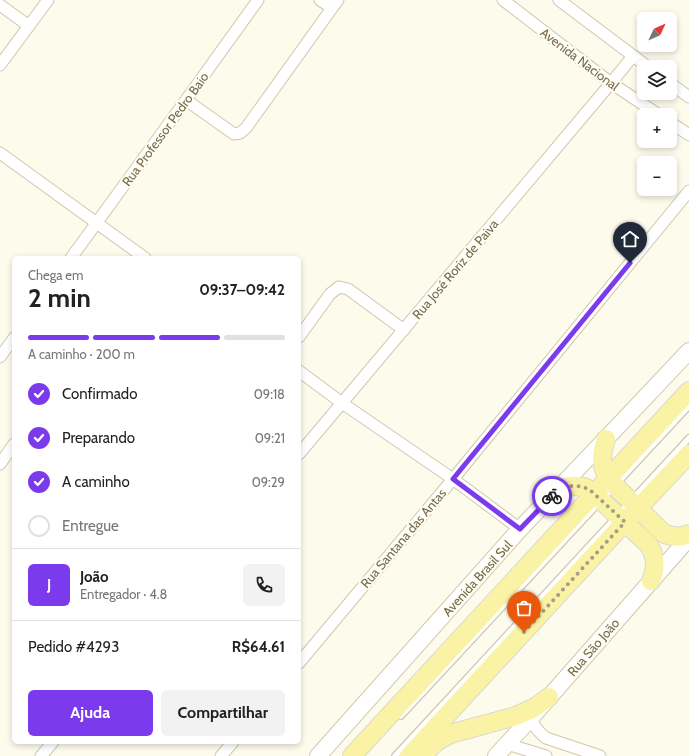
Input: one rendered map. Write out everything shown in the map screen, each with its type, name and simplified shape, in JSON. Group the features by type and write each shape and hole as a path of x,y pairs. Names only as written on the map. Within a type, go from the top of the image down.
{"main road":[{"path":"352,756 612,482 689,391"},
{"path":"606,439 603,447 602,460 604,471 612,482 663,533 675,537 689,534"},
{"path":"409,756 621,519 689,454"},
{"path":"552,495 562,488 575,486 590,490 648,544 654,556 655,569 651,581"},
{"path":"422,756 436,742 446,736 516,716 534,708 549,697"}],"street":[{"path":"0,65 48,0"},
{"name":"Rua Professor Pedro Baio","path":"72,256 258,0"},
{"path":"186,100 234,134 246,128 335,4 320,0"},
{"name":"Avenida Nacional","path":"503,0 611,83 649,108"},
{"path":"559,0 638,60"},
{"path":"0,5 29,26"},
{"name":"Rua José Roriz de Paiva","path":"301,452 633,56"},
{"path":"677,88 689,97"},
{"path":"677,127 689,135"},
{"path":"0,153 142,256"},
{"name":"Rua Santana das Antas","path":"301,661 453,479 689,191"},
{"path":"301,334 330,294 339,288 348,289 404,330"},
{"path":"0,357 12,342"},
{"name":"Avenida Brasil Sul","path":"318,756 520,529 689,351"},
{"path":"301,372 342,403 453,479 520,529"},
{"path":"0,464 12,447"},
{"name":"Rua São João","path":"496,756 689,538"},
{"path":"530,719 540,734 546,738 600,756"},
{"path":"41,756 51,744"},
{"path":"221,756 231,744"},
{"path":"507,744 546,756"}],"lane":[{"path":"612,482 689,406"},
{"path":"634,505 689,438"},
{"path":"397,721 598,497"},
{"path":"395,756 621,519"}],"way so far":[{"path":"524,632 625,522 586,488 580,486 568,486 557,491 552,496"}],"route":[{"path":"552,496 520,529 453,479 630,263"}]}
